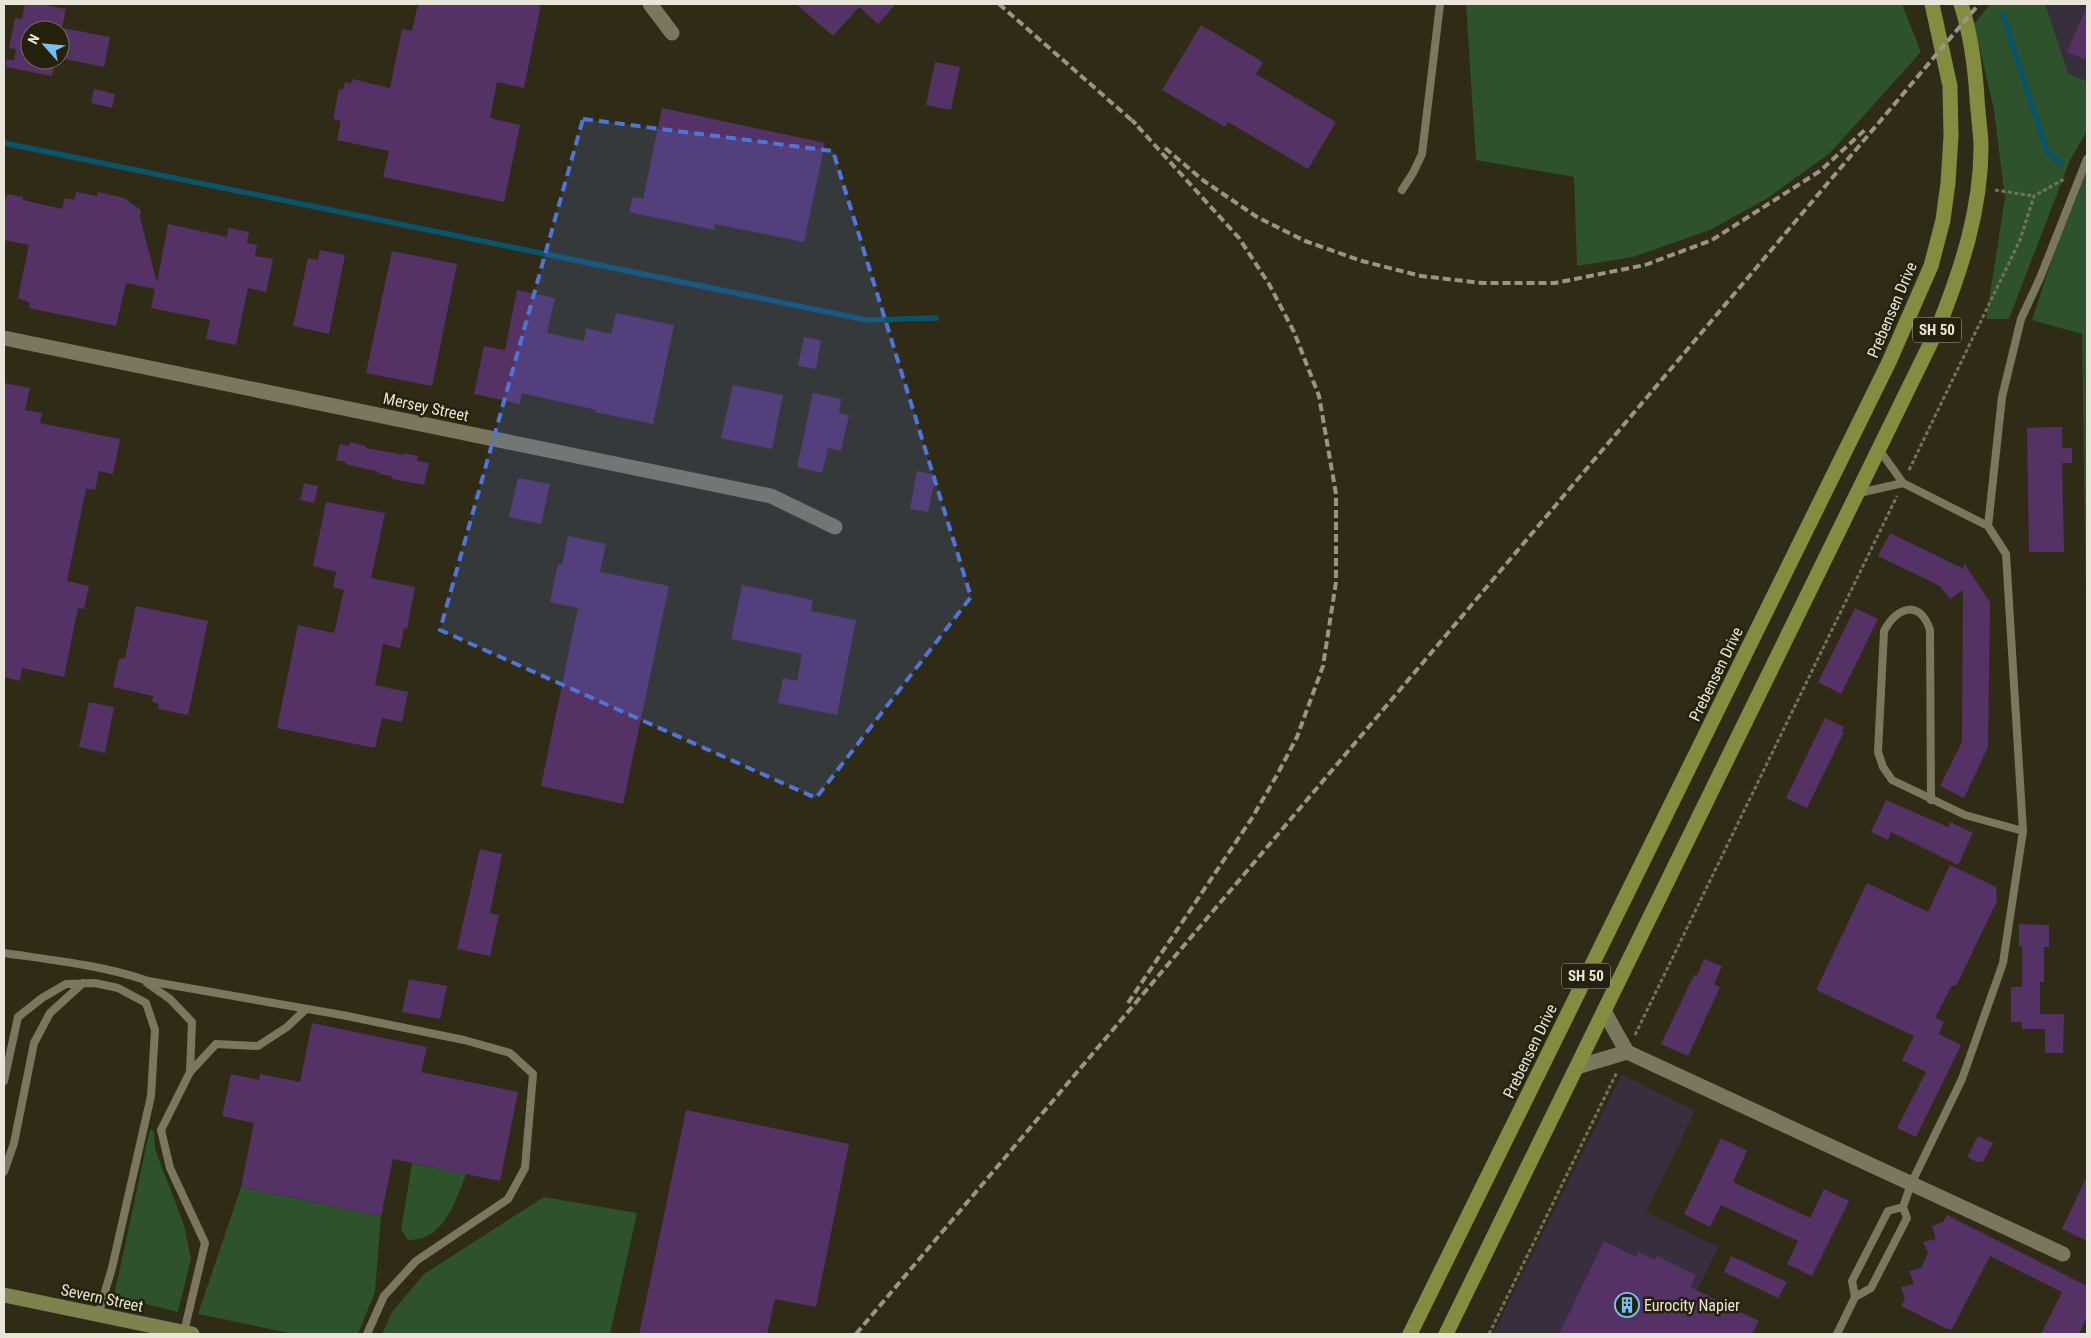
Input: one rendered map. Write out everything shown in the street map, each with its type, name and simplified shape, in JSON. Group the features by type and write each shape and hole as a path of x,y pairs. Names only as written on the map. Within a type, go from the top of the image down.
{"main road":[{"name":"Prebensen Drive","path":"1410,1334 1889,362 1931,266 1943,220 1951,136 1950,86 1932,4"},
{"name":"SH 50","path":"1446,1334 1938,328 1955,284 1972,222 1981,144 1971,40 1961,4"}],"street":[{"path":"650,4 672,33"},
{"name":"Mersey Street","path":"4,338 771,496 835,527"},
{"path":"1604,1011 1627,1052 2063,1254"},
{"path":"1577,1067 1627,1052"},
{"name":"Severn Street","path":"4,1295 188,1333"}],"lane":[{"path":"1402,190 1422,154 1440,4"},
{"path":"1988,526 2002,397 2021,319 2087,161"},
{"path":"1837,1334 1855,1297 1871,1288 1907,1218 1904,1207 1911,1184 1962,1080 2003,963 2023,831 2006,554 1988,526 1903,483 1878,448"},
{"path":"1856,493 1903,483"},
{"path":"1931,800 1930,630 1927,619 1920,611 1912,609 1900,613 1890,620 1884,632 1878,752 1883,767 1892,780 1931,800 1965,815 2023,831"},
{"path":"4,953 125,973 148,981 306,1008 464,1040 510,1053 533,1074 525,1168 508,1199 416,1261 384,1296 368,1334"},
{"path":"125,973 151,984 170,999 192,1022 190,1072"},
{"path":"4,1172 14,1143 34,1043 50,1013 83,983"},
{"path":"4,1081 18,1017 42,998 66,984 95,983 118,988 146,1003 155,1030 151,1096 112,1268 98,1315"},
{"path":"188,1333 205,1243 170,1168 161,1130 190,1072 216,1044 258,1046 288,1027 306,1008"},
{"path":"1855,1297 1852,1282 1888,1211 1904,1207"}],"path":[{"path":"1995,190 2034,196 2059,183 2087,161"},
{"path":"1489,1334 2020,240 2034,196"}],"highlighted area":[{"path":"583,119 833,151 971,597 816,798 440,630"}],"shaded area":[{"path":"2045,4 2087,4 2087,82 2068,73"},
{"path":"1622,1074 1695,1111 1646,1212 1718,1247 1676,1334 1493,1334"}],"green space":[{"path":"1466,4 1902,4 1921,52 1830,153 1766,199 1710,230 1633,257 1577,266 1574,177 1476,160"},
{"path":"1990,4 2045,4 2068,73 2087,82 2087,131 2070,160 2009,319 1986,319 2005,198 1994,110 1974,24"},
{"path":"2087,170 2087,681 2082,334 2032,320 2054,253"},
{"path":"150,1129 154,1132 155,1149 184,1225 191,1259 178,1312 114,1296"},
{"path":"412,1163 466,1174 458,1196 439,1227 420,1239 408,1240 401,1230"},
{"path":"241,1187 381,1216 375,1292 358,1334 294,1334 198,1314"},
{"path":"544,1197 637,1213 610,1334 382,1334 392,1312 424,1274"}],"building":[{"path":"25,4 41,4 66,9 64,20 20,20 20,70 6,67 6,60 14,60 16,49 9,48 15,18 22,19"},
{"path":"418,4 541,4 524,88 497,82 490,118 520,125 504,202 383,177 389,151 337,140 341,121 333,119 339,89 343,90 345,82 351,84 352,79 390,88 402,29 412,31"},
{"path":"796,4 896,4 878,24 859,7 833,36"},
{"path":"2087,6 2087,60 2067,52"},
{"path":"1201,25 1263,62 1256,74 1336,122 1308,169 1228,122 1225,127 1162,90"},
{"path":"70,30 110,37 104,67 70,60"},
{"path":"935,62 960,67 951,110 926,105"},
{"path":"21,70 53,70 52,76"},
{"path":"94,89 115,94 112,108 91,103"},
{"path":"662,108 825,143 804,242 715,224 714,230 629,212 633,197 643,199"},
{"path":"76,192 97,196 98,192 124,198 141,210 140,217 157,283 168,224 227,237 228,228 249,232 247,243 257,245 255,256 273,259 266,292 248,288 236,345 206,339 210,320 151,308 155,289 126,283 116,326 29,308 30,303 18,298 29,245 4,240 4,196 7,197 7,194 23,197 23,200 62,209 65,198 74,200"},
{"path":"320,250 345,255 329,334 293,326 308,258 318,260"},
{"path":"392,251 457,264 432,386 366,373"},
{"path":"517,290 555,298 547,333 584,341 586,328 611,334 616,313 674,325 653,424 595,412 596,410 522,393 520,404 474,394 484,346 505,350"},
{"path":"804,337 821,340 816,369 798,366"},
{"path":"4,383 30,388 25,410 42,413 40,423 120,439 113,474 99,471 95,490 86,489 67,581 89,586 84,609 78,608 64,677 22,668 20,681 4,677"},
{"path":"733,385 783,395 772,449 721,438"},
{"path":"813,393 841,399 839,413 849,415 841,451 828,448 822,473 797,467"},
{"path":"2062,427 2062,448 2072,448 2072,463 2062,463 2064,552 2029,552 2027,428"},
{"path":"350,442 366,446 366,448 418,456 417,461 429,463 424,485 392,479 392,476 379,474 379,472 336,460 340,444 350,446"},
{"path":"917,471 936,475 928,512 910,509"},
{"path":"518,478 550,484 541,524 509,517"},
{"path":"304,483 318,486 314,503 300,500"},
{"path":"326,502 385,513 371,578 415,587 407,629 404,628 400,648 383,644 375,685 408,692 402,722 382,718 375,748 277,728 298,625 334,633 344,590 333,587 336,572 313,566"},
{"path":"1890,533 1964,569 1964,563 1990,602 1988,747 1964,798 1940,786 1962,742 1963,590 1950,599 1940,586 1878,556"},
{"path":"568,536 606,544 600,572 669,586 623,804 541,786 578,608 550,602 558,564 562,565"},
{"path":"742,585 813,600 811,611 856,620 837,715 778,703 783,678 797,681 802,654 731,639"},
{"path":"136,606 208,621 188,715 158,709 159,704 152,702 153,696 113,687 119,659 125,658"},
{"path":"1855,608 1878,619 1841,694 1818,682"},
{"path":"89,702 114,707 105,753 79,747"},
{"path":"1825,718 1844,727 1842,731 1844,732 1807,808 1786,798"},
{"path":"1886,800 1948,827 1950,822 1973,833 1958,865 1891,832 1888,840 1871,832"},
{"path":"480,849 502,854 490,913 499,915 490,956 457,949"},
{"path":"1950,865 1996,887 1997,901 1956,986 1952,985 1935,1018 1944,1022 1939,1034 1961,1045 1916,1137 1897,1128 1926,1072 1902,1060 1914,1036 1816,990 1867,883 1928,912"},
{"path":"2019,924 2049,925 2049,947 2044,947 2044,982 2040,982 2040,1014 2064,1014 2063,1053 2045,1053 2045,1029 2022,1029 2022,1022 2011,1022 2011,987 2022,987 2022,946 2019,946"},
{"path":"1704,959 1722,966 1714,984 1720,987 1688,1056 1661,1044 1694,975 1697,976"},
{"path":"409,979 447,986 440,1019 402,1012"},
{"path":"312,1023 427,1047 421,1072 518,1092 500,1181 393,1159 381,1216 241,1187 254,1123 222,1116 231,1074 259,1080 260,1074 300,1082"},
{"path":"686,1110 849,1144 816,1307 775,1299 767,1334 639,1334"},
{"path":"1978,1136 1993,1143 1983,1162 1977,1162 1967,1157"},
{"path":"1721,1138 1747,1151 1733,1182 1810,1218 1824,1189 1849,1201 1812,1276 1787,1264 1798,1241 1721,1205 1710,1227 1684,1214"},
{"path":"2087,1176 2087,1241 2062,1229"},
{"path":"1947,1215 2087,1286 2087,1317 2079,1334 2041,1334 2062,1292 1990,1256 1952,1329 1947,1329 1901,1306 1905,1299 1901,1287 1914,1284 1909,1271 1921,1268 1928,1253 1923,1242 1936,1239 1932,1226 1943,1222"},
{"name":"Eurocity Napier","path":"1604,1241 1636,1257 1638,1252 1655,1260 1657,1256 1696,1275 1690,1287 1759,1321 1752,1334 1559,1334"},
{"path":"1731,1256 1787,1282 1778,1298 1724,1272"}],"waterway":[{"path":"2003,15 2047,152 2060,163"},
{"path":"4,143 867,320 936,318"}],"railway":[{"path":"999,4 1136,124"},
{"path":"856,1334 1979,4"},
{"path":"1128,1003 1252,818 1297,737 1323,666 1336,582 1336,494 1319,396 1294,332 1269,284 1239,238 1132,120"},
{"path":"1165,148 1204,181 1257,217 1305,241 1362,261 1421,276 1482,283 1555,283 1645,265 1712,240 1820,171 1867,128"}],"place":[{"name":"Eurocity Napier","path":"1627,1305"}]}
